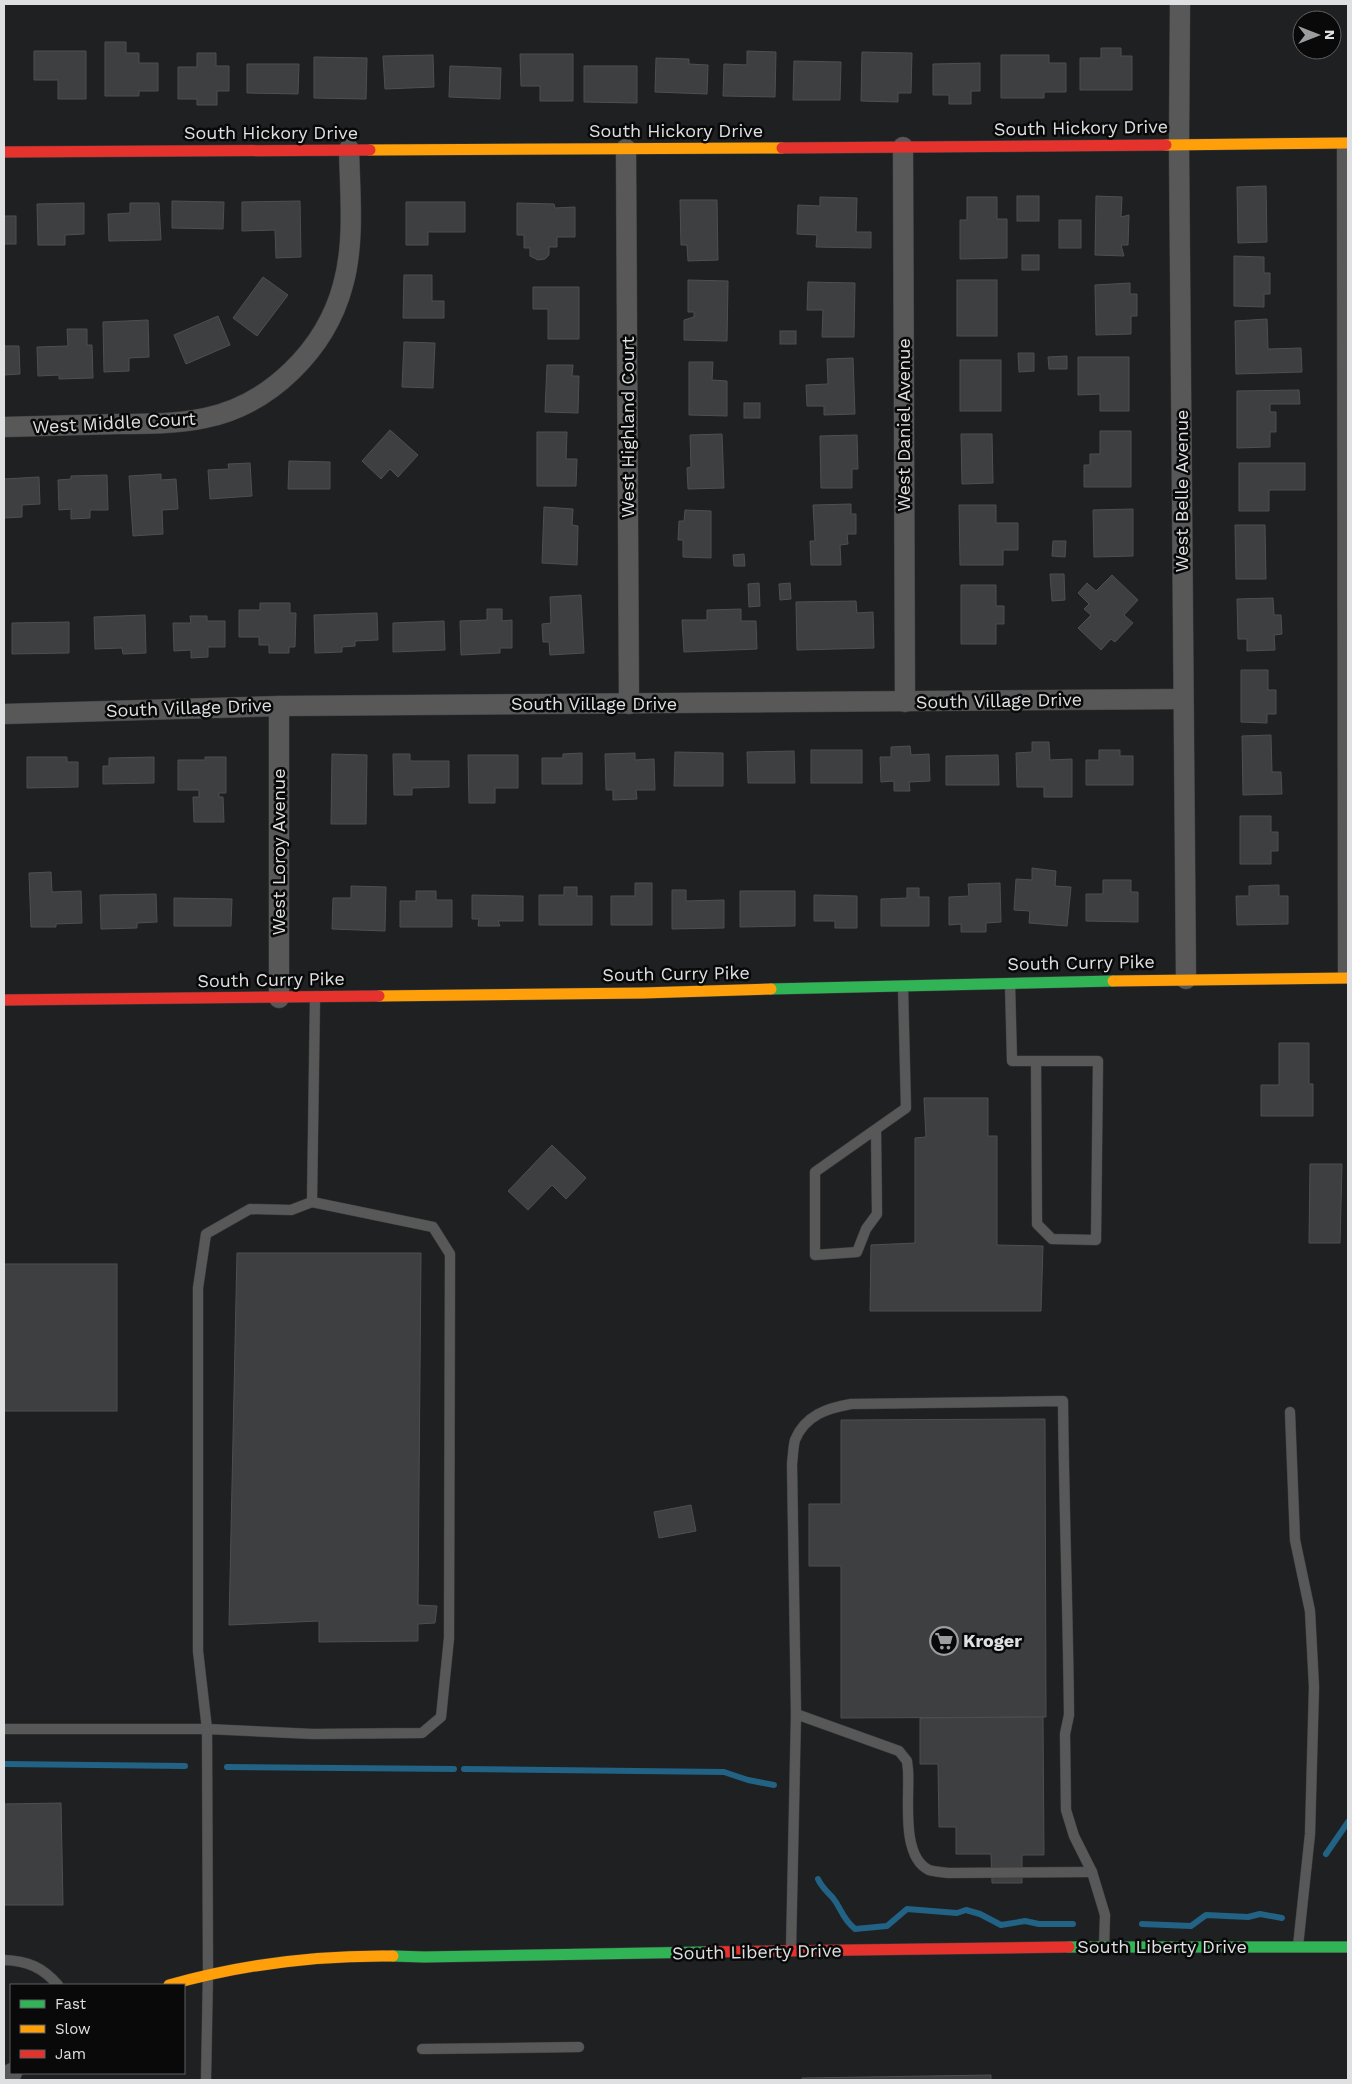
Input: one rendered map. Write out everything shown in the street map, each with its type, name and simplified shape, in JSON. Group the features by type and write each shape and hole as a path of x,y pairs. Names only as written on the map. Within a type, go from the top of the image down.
{"street":[{"name":"West Belle Avenue","path":"1180,4 1179,145 1186,979"},
{"name":"South Hickory Drive","path":"4,152 1345,143"},
{"name":"West Daniel Avenue","path":"902,147 905,702"},
{"name":"West Middle Court","path":"4,427 177,423 206,418 244,404 264,393 301,367 329,321 343,284 350,238 349,149"},
{"name":"West Highland Court","path":"626,149 629,704"},
{"name":"South Village Drive","path":"4,714 279,706 1184,699"},
{"name":"West Loroy Avenue","path":"278,998 279,706"},
{"name":"South Curry Pike","path":"4,1000 643,993 1010,982 1345,979"},
{"name":"South Liberty Drive","path":"172,1984 208,1973 284,1959 386,1955 424,1957 998,1947 1348,1947"}],"lane":[{"path":"1345,143 1345,979"},
{"path":"1010,982 1012,1061 1036,1061 1098,1061 1096,1240 1052,1239 1037,1224 1036,1061"},
{"path":"876,1129 877,1214 866,1229 857,1252 814,1255 814,1172 906,1108 903,986"},
{"path":"312,1202 315,997"},
{"path":"4,1729 207,1730 313,1734 422,1733 442,1717 449,1638 450,1254 433,1227 312,1202 291,1210 250,1208 206,1234 198,1288 198,1651 207,1730 208,1973 206,2080"},
{"path":"791,1951 796,1714 792,1464 795,1441 807,1421 828,1408 852,1404 1063,1401 1064,1526 1068,1574 1069,1715 1065,1734 1066,1810 1074,1836 1092,1872 1105,1915 1104,1948"},
{"path":"1290,1412 1295,1540 1310,1611 1314,1686 1310,1834 1298,1946"},
{"path":"796,1714 899,1751 907,1762 911,1845 921,1864 930,1870 949,1873 1092,1872"},
{"path":"4,1960 19,1960 46,1972 57,1984"},
{"path":"422,2049 580,2047"}],"building":[{"path":"105,42 126,42 126,53 139,53 139,63 158,63 158,91 139,91 139,96 105,96"},
{"path":"1101,48 1121,48 1121,56 1132,56 1132,90 1080,90 1080,58 1101,58"},
{"path":"34,51 86,51 86,99 58,99 58,80 34,80"},
{"path":"747,51 776,52 775,97 723,96 724,64 747,65"},
{"path":"862,52 912,53 911,93 898,93 898,102 861,101"},
{"path":"197,53 216,53 216,66 229,66 229,91 217,91 217,105 197,105 197,99 178,99 178,67 197,67"},
{"path":"520,54 573,54 573,101 540,101 540,86 521,86"},
{"path":"433,55 434,87 385,89 383,56"},
{"path":"1001,55 1049,55 1049,63 1066,63 1066,92 1044,92 1044,98 1001,98"},
{"path":"314,57 367,58 366,99 314,98"},
{"path":"656,58 689,59 689,64 708,65 707,94 655,92"},
{"path":"794,61 841,62 840,100 793,100"},
{"path":"980,63 980,91 971,91 971,104 949,104 949,95 933,95 933,64"},
{"path":"247,64 299,64 298,94 247,93"},
{"path":"450,66 501,68 500,99 449,97"},
{"path":"584,66 637,66 637,103 584,102"},
{"path":"1266,186 1267,242 1238,243 1237,187"},
{"path":"1017,196 1039,196 1039,221 1017,221"},
{"path":"1096,196 1122,197 1121,217 1129,215 1128,245 1121,245 1124,256 1095,255"},
{"path":"820,197 857,198 856,232 871,232 871,248 816,247 817,235 797,234 798,205 820,206"},
{"path":"967,197 997,197 997,219 1007,219 1007,258 960,259 960,220 967,220"},
{"path":"680,200 717,200 718,260 688,261 687,245 681,245"},
{"path":"172,201 224,202 223,229 172,228"},
{"path":"300,201 301,257 276,258 275,230 242,231 242,202"},
{"path":"406,202 465,202 465,232 428,232 428,245 406,245"},
{"path":"84,203 84,234 65,235 65,245 38,245 37,204"},
{"path":"130,203 159,203 161,240 109,241 108,214 130,213"},
{"path":"517,203 554,204 555,208 575,207 575,237 557,237 557,247 549,247 549,255 545,259 538,260 530,256 530,248 524,248 524,235 517,235"},
{"path":"4,216 16,216 16,244 4,244"},
{"path":"1059,220 1081,220 1081,248 1059,248"},
{"path":"1022,255 1039,255 1039,270 1022,270"},
{"path":"1234,256 1264,257 1264,273 1270,273 1270,294 1264,294 1264,307 1234,306"},
{"path":"404,275 432,275 432,301 444,301 444,318 403,318"},
{"path":"263,277 288,295 257,336 233,318"},
{"path":"688,280 728,281 727,341 684,340 684,320 694,317 694,312 688,312"},
{"path":"957,280 997,280 997,336 957,336"},
{"path":"808,282 855,283 854,337 822,337 823,310 807,310"},
{"path":"1130,283 1130,294 1137,294 1137,316 1131,316 1131,334 1096,335 1095,285"},
{"path":"533,287 579,287 579,339 548,339 548,309 533,309"},
{"path":"218,316 230,345 186,364 174,335"},
{"path":"1267,319 1268,349 1301,348 1302,372 1236,374 1235,321"},
{"path":"148,320 149,357 129,358 129,371 104,372 103,322"},
{"path":"67,329 87,329 87,345 92,345 93,378 59,379 59,375 38,376 37,347 68,346"},
{"path":"780,331 796,331 796,344 780,344"},
{"path":"404,342 435,343 433,388 402,387"},
{"path":"4,346 19,346 20,374 4,375"},
{"path":"1018,353 1034,353 1034,371 1019,372"},
{"path":"1067,356 1067,369 1049,369 1048,357"},
{"path":"1078,357 1129,357 1129,411 1100,411 1100,394 1078,395"},
{"path":"853,358 855,414 824,415 824,406 807,406 806,385 828,384 827,359"},
{"path":"960,360 1001,360 1001,411 960,411"},
{"path":"689,362 713,362 712,380 727,381 727,416 689,415"},
{"path":"547,365 573,365 572,376 579,376 578,413 545,412"},
{"path":"1299,390 1300,404 1270,404 1270,412 1276,412 1276,432 1270,432 1270,447 1237,448 1237,391"},
{"path":"744,403 760,403 760,418 744,418"},
{"path":"390,430 418,455 398,477 390,469 381,479 362,461"},
{"path":"1100,431 1131,431 1131,487 1084,487 1084,465 1090,465 1090,454 1100,454"},
{"path":"537,432 567,432 566,459 577,459 576,486 537,486"},
{"path":"722,434 724,488 688,489 687,468 691,467 690,435"},
{"path":"961,434 992,434 993,483 962,484"},
{"path":"857,435 858,469 852,469 852,488 821,488 820,436"},
{"path":"289,461 330,462 330,489 288,489"},
{"path":"250,463 252,496 210,499 208,470 229,469 228,464"},
{"path":"1239,463 1305,463 1305,490 1269,490 1269,511 1239,511"},
{"path":"161,474 161,480 176,479 178,509 162,510 163,534 133,536 129,476"},
{"path":"107,475 108,510 90,510 90,518 71,519 71,509 59,510 58,480 71,479 71,476"},
{"path":"39,477 40,504 22,505 22,517 4,518 4,479"},
{"path":"851,504 851,514 856,514 856,534 847,534 848,544 840,545 841,565 811,565 810,541 815,541 813,505"},
{"path":"959,505 996,505 996,523 1018,523 1018,550 1003,550 1003,565 960,565"},
{"path":"544,507 573,509 572,525 578,526 577,565 542,563"},
{"path":"1133,509 1133,556 1094,557 1093,510"},
{"path":"685,510 711,511 711,558 683,557 683,540 678,540 679,521 684,521"},
{"path":"1235,525 1265,525 1266,579 1236,579"},
{"path":"1053,541 1066,541 1065,557 1052,556"},
{"path":"744,554 745,566 734,566 733,555"},
{"path":"1050,574 1064,574 1065,600 1052,601"},
{"path":"1112,575 1138,600 1124,615 1133,623 1115,642 1111,639 1101,650 1078,628 1091,615 1084,609 1089,604 1078,593 1087,583 1096,591"},
{"path":"759,583 760,606 749,607 748,584"},
{"path":"790,583 791,599 780,600 779,584"},
{"path":"961,585 996,585 996,606 1004,606 1004,624 996,624 996,644 961,644"},
{"path":"581,595 584,653 550,655 549,642 543,642 542,624 551,623 550,597"},
{"path":"1273,598 1274,615 1281,615 1282,634 1274,635 1275,650 1247,651 1247,639 1238,639 1237,599"},
{"path":"856,601 857,613 873,612 874,648 797,650 796,602"},
{"path":"260,603 290,603 290,613 296,613 295,647 289,647 289,653 269,653 269,645 259,645 259,637 239,637 239,610 260,610"},
{"path":"487,609 502,609 502,621 512,620 512,648 500,648 500,653 461,655 460,621 487,620"},
{"path":"741,609 741,621 756,621 757,649 684,652 682,620 707,620 707,610"},
{"path":"377,613 378,640 355,641 355,646 342,647 342,652 315,653 314,615"},
{"path":"145,615 146,653 123,654 122,648 95,649 94,617"},
{"path":"190,616 207,616 207,621 225,621 225,647 208,647 208,657 191,658 191,650 174,651 173,623 191,623"},
{"path":"444,621 445,650 393,652 393,623"},
{"path":"69,622 69,653 12,654 12,623"},
{"path":"1241,670 1268,670 1268,690 1276,690 1276,714 1267,714 1267,723 1241,722"},
{"path":"1271,735 1272,772 1281,772 1282,794 1243,795 1242,736"},
{"path":"1032,742 1049,742 1050,760 1072,759 1072,797 1044,797 1044,787 1017,787 1016,753 1032,752"},
{"path":"910,746 911,755 929,754 930,781 909,782 910,791 894,791 894,781 881,782 880,757 891,757 891,747"},
{"path":"811,750 862,750 862,783 811,783"},
{"path":"1099,750 1120,750 1120,756 1133,756 1133,785 1086,785 1086,760 1099,760"},
{"path":"794,751 795,783 748,783 747,752"},
{"path":"675,752 723,753 723,786 674,786"},
{"path":"582,753 582,784 542,784 542,758 563,758 563,754"},
{"path":"635,753 635,760 654,759 655,790 636,790 637,799 613,800 613,790 606,790 605,754"},
{"path":"332,754 367,755 366,824 331,824"},
{"path":"393,754 410,754 410,761 449,761 449,787 412,788 412,795 394,795"},
{"path":"468,755 518,755 518,788 495,788 495,803 469,803"},
{"path":"998,755 999,785 946,785 946,756"},
{"path":"27,757 67,757 67,762 78,762 78,787 27,788"},
{"path":"154,757 154,783 103,784 103,766 109,766 109,758"},
{"path":"205,757 226,757 226,793 219,793 219,797 223,797 224,822 194,822 193,797 199,797 199,790 178,790 178,760 205,760"},
{"path":"1240,816 1271,816 1271,832 1278,832 1278,851 1271,851 1271,864 1240,864"},
{"path":"1032,868 1056,871 1055,886 1071,887 1067,926 1029,923 1030,911 1014,910 1016,879 1032,880"},
{"path":"51,872 52,892 81,891 82,923 56,924 56,927 31,927 29,873"},
{"path":"1103,880 1131,880 1131,892 1138,892 1138,922 1086,921 1086,894 1103,894"},
{"path":"635,883 652,883 652,925 611,925 611,896 635,896"},
{"path":"1000,883 1001,922 986,923 986,932 961,932 961,924 949,925 949,897 969,896 968,884"},
{"path":"1279,885 1279,896 1288,896 1288,924 1237,925 1236,896 1249,896 1249,886"},
{"path":"351,886 386,887 385,931 332,929 333,898 351,898"},
{"path":"564,887 577,887 577,896 592,896 592,925 539,925 539,895 564,895"},
{"path":"907,888 919,888 919,897 929,897 929,926 881,926 881,899 907,898"},
{"path":"672,890 686,890 686,901 724,900 724,928 672,929"},
{"path":"416,891 436,891 436,900 452,900 452,927 400,927 400,901 416,901"},
{"path":"740,891 795,891 795,926 740,927"},
{"path":"156,894 157,922 137,923 137,928 101,929 100,895"},
{"path":"472,895 523,896 523,921 498,921 500,926 478,926 479,919 472,919"},
{"path":"814,895 857,896 857,928 835,928 835,921 814,921"},
{"path":"174,898 232,899 231,926 174,926"},
{"path":"1279,1043 1309,1043 1309,1084 1313,1084 1313,1116 1261,1116 1261,1085 1279,1085"},
{"path":"924,1098 988,1098 988,1136 997,1136 997,1245 1043,1246 1041,1311 870,1311 871,1245 915,1243 915,1138 926,1137"},
{"path":"552,1145 586,1178 566,1199 552,1185 528,1210 508,1191"},
{"path":"1310,1164 1342,1164 1340,1243 1309,1243"},
{"path":"237,1253 421,1253 418,1605 437,1606 435,1623 418,1624 418,1641 319,1642 319,1621 229,1625"},
{"path":"4,1264 117,1264 117,1411 4,1411"},
{"name":"Kroger","path":"1045,1419 1046,1717 841,1718 841,1566 809,1566 809,1504 841,1504 841,1420"},
{"path":"691,1505 696,1531 659,1538 654,1512"},
{"path":"1043,1717 1044,1855 1022,1855 1022,1883 992,1883 991,1854 956,1854 956,1827 939,1827 938,1764 920,1764 920,1718"},
{"path":"61,1803 63,1905 4,1905 4,1804"},
{"path":"991,2075 991,2080 802,2080 802,2078"}],"waterway":[{"path":"4,1764 185,1766"},
{"path":"227,1767 454,1769"},
{"path":"464,1769 724,1772 748,1780 774,1785"},
{"path":"1326,1854 1348,1822"},
{"path":"818,1879 833,1898 847,1921 855,1929 887,1926 907,1909 957,1913 966,1910 980,1914 1001,1925 1025,1921 1039,1924 1073,1924"},
{"path":"1142,1924 1191,1926 1206,1915 1248,1917 1260,1914 1282,1918"}],"traffic: fast":[{"path":"771,989 1113,981"},
{"path":"1069,1947 1348,1947"},
{"path":"393,1956 706,1952"}],"traffic: slow":[{"path":"1166,145 1348,143"},
{"path":"370,150 782,148"},
{"path":"1113,981 1348,978"},
{"path":"379,996 643,993 771,989"},
{"path":"173,1984 224,1971 280,1962 336,1957 393,1956"}],"traffic: jam":[{"path":"782,148 1166,145"},
{"path":"4,152 370,150"},
{"path":"4,1000 379,996"},
{"path":"706,1952 1069,1947"}],"place":[{"name":"Kroger","path":"944,1641"}]}
